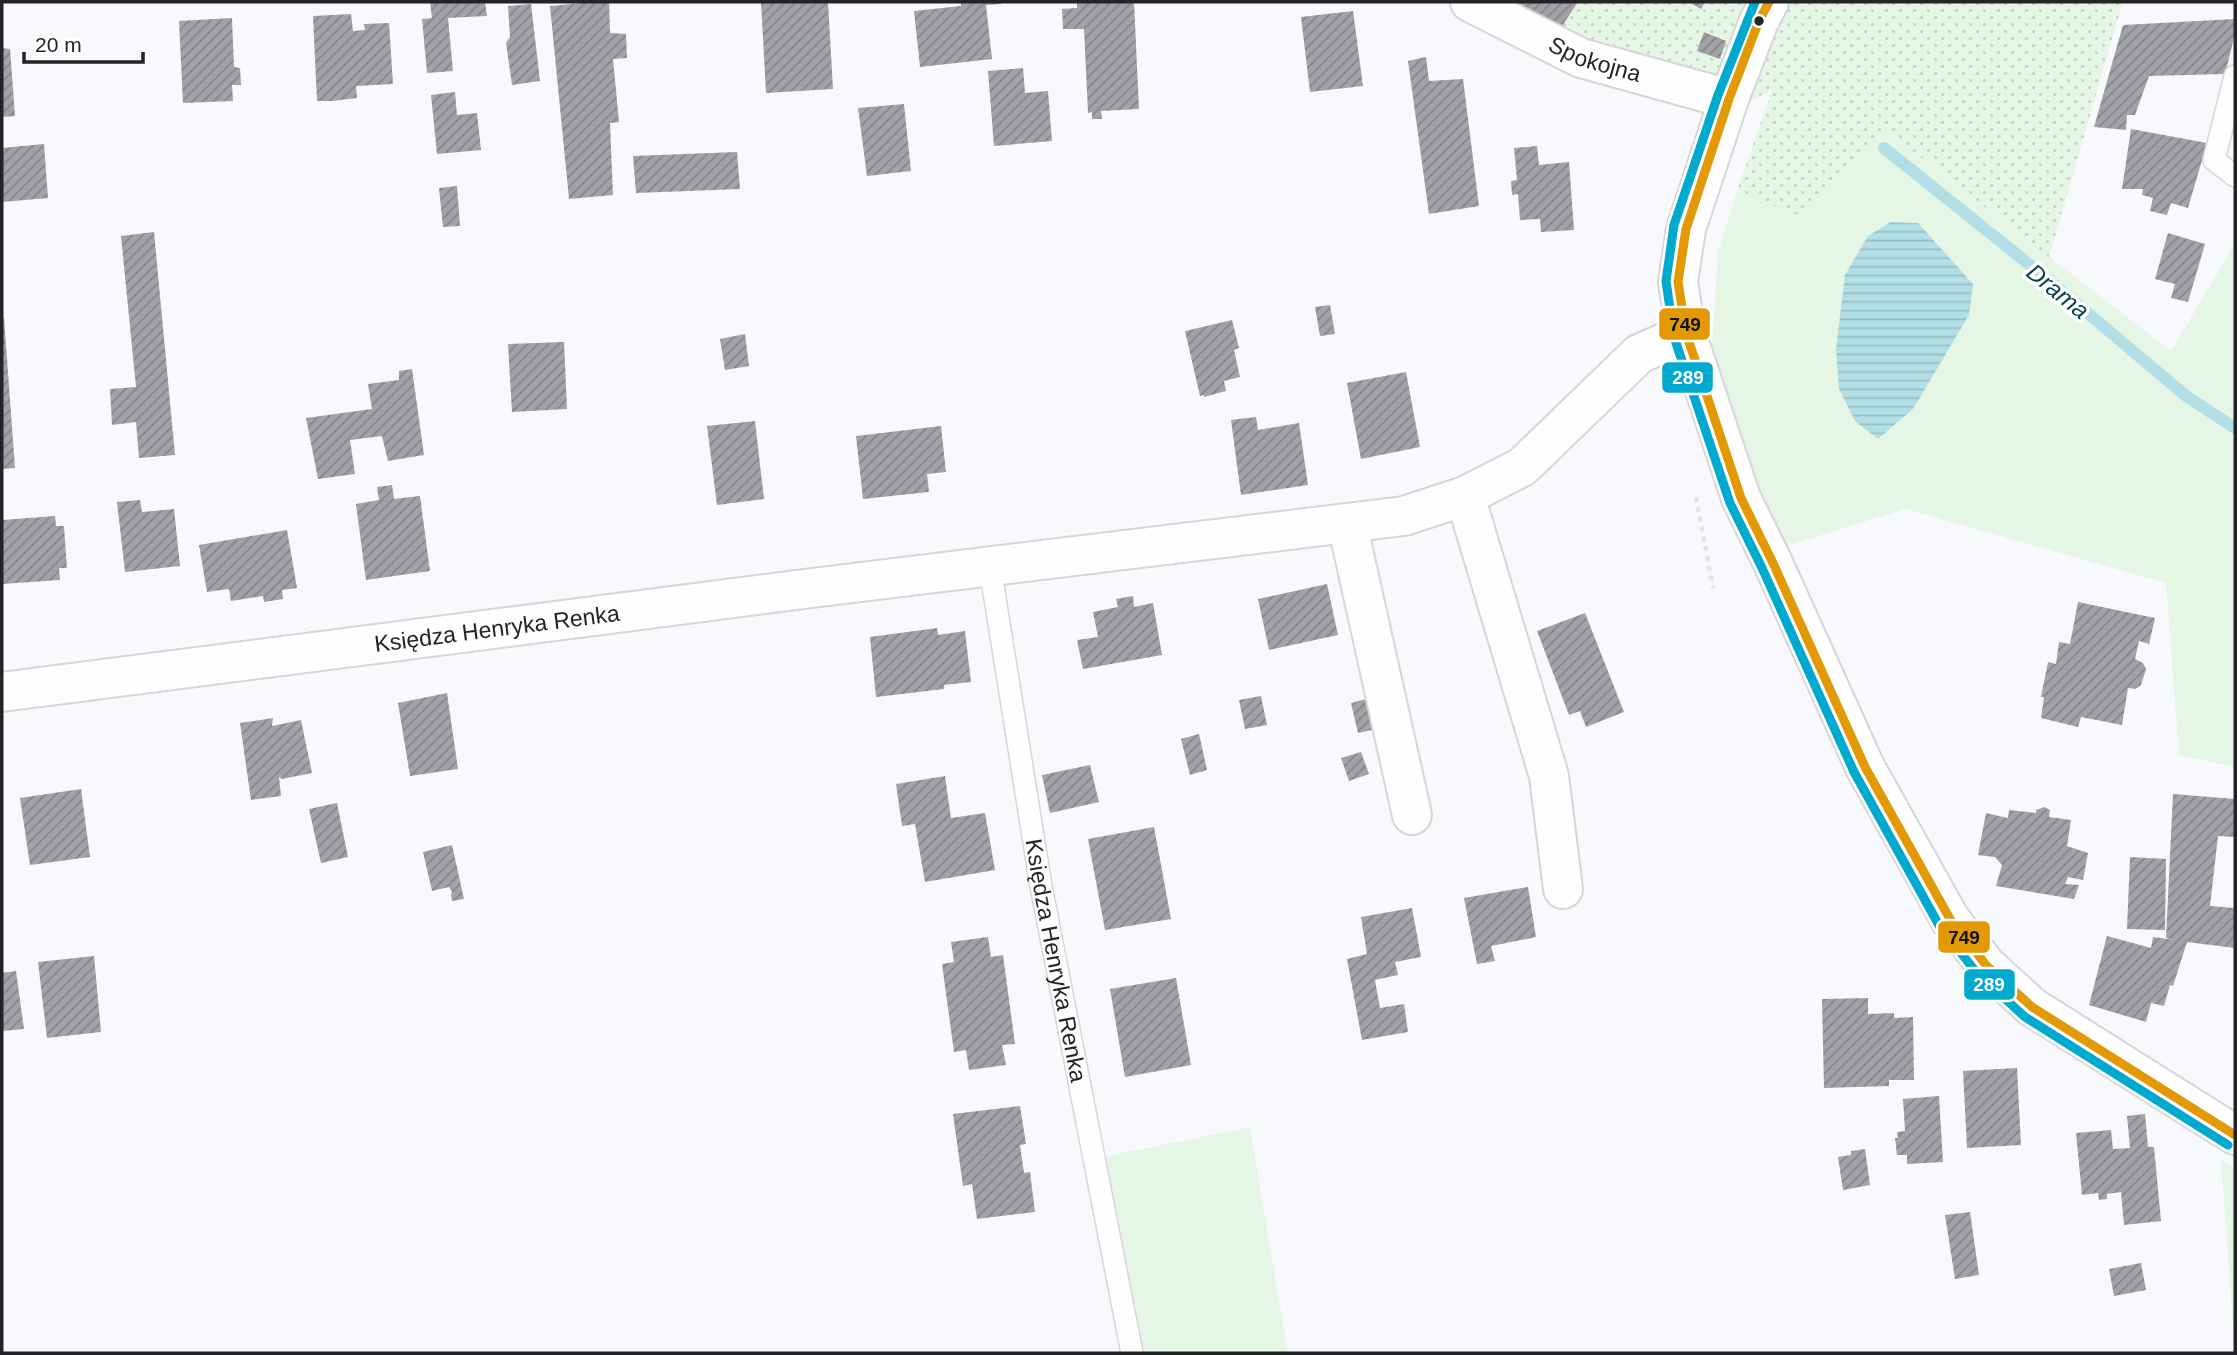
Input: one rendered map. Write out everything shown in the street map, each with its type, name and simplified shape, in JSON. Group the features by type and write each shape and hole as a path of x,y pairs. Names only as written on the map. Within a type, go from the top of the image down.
{"street":[{"name":"Spokojna","path":"1470,2 1581,58 1729,99"},
{"path":"1769,2 1729,99 1686,229 1678,282 1686,333 1741,498 1865,767 1950,919 1986,965 2032,1007 2235,1135"},
{"name":"Księdza Henryka Renka","path":"2,692 1404,516 1465,496 1522,467 1639,354 1686,333"},
{"path":"1465,496 1549,776 1563,889"},
{"path":"1347,523 1412,815"}],"lane":[{"path":"2235,76 2214,160 2235,176"},
{"name":"Księdza Henryka Renka","path":"990,567 1041,886 1132,1353"}],"path":[{"path":"1696,501 1713,587"}],"green space":[{"path":"1445,2 2123,2 2049,257 1887,131 1802,217 1737,191 1772,90 1740,106"},
{"path":"1887,131 2171,351 2235,244 2235,767 2179,755 2166,583 1905,509 1786,546 1751,477 1712,347 1718,252 1737,191 1803,216","holes":["1891,222 1918,223 1946,256"]},
{"path":"1250,1127 1288,1353 1127,1353 1102,1157"},
{"path":"2221,1159 2235,1168 2235,1353"}],"water":[{"path":"1891,222 1918,223 1973,284 1969,315 1913,409 1878,439 1855,421 1839,389 1836,349 1845,275 1868,236"}],"building":[{"path":"430,2 485,2 487,16 448,18 453,71 427,73 422,19 432,18"},
{"path":"609,2 610,33 626,34 627,58 613,59 619,122 610,123 613,195 569,199 550,6"},
{"path":"761,2 828,2 833,89 766,93"},
{"path":"961,2 1001,2 986,5 992,59 920,67 914,11 961,6"},
{"path":"1077,2 1134,2 1139,109 1101,111 1102,119 1092,119 1092,112 1088,113 1084,29 1063,29 1062,9 1077,8"},
{"path":"1519,2 1578,2 1556,35 1515,8"},
{"path":"1689,2 1705,2 1701,9"},
{"path":"531,4 540,81 512,85 506,43 510,37 508,6"},
{"path":"1353,11 1363,86 1310,92 1301,17"},
{"path":"351,14 353,31 365,30 364,24 389,23 393,84 356,86 357,98 317,101 313,16"},
{"path":"232,18 234,67 240,68 241,85 232,85 233,101 183,103 179,21"},
{"path":"2235,19 2235,34 2225,74 2149,76 2135,115 2127,115 2126,130 2094,127 2123,25"},
{"path":"1704,32 1726,41 1720,59 1697,51"},
{"path":"2,48 10,49 15,116 2,117"},
{"path":"1426,57 1429,81 1463,79 1479,206 1429,214 1408,61"},
{"path":"1023,68 1025,93 1048,91 1052,141 994,146 988,71"},
{"path":"455,92 457,115 477,113 481,150 437,154 431,95"},
{"path":"904,104 911,171 867,176 858,108"},
{"path":"2131,129 2207,143 2188,208 2171,203 2167,215 2150,211 2153,198 2142,195 2143,189 2122,189"},
{"path":"44,144 48,198 2,202 2,148"},
{"path":"1537,146 1539,165 1569,162 1574,230 1541,232 1540,219 1520,220 1518,194 1512,195 1511,181 1517,180 1514,148"},
{"path":"737,152 740,189 636,193 633,156"},
{"path":"457,186 460,226 443,227 439,188"},
{"path":"154,232 175,455 139,458 136,422 112,425 110,389 136,387 121,236"},
{"path":"2168,233 2205,244 2188,302 2171,298 2175,284 2155,279"},
{"path":"1330,305 1335,334 1320,336 1315,307"},
{"path":"2,318 15,468 2,469"},
{"path":"1232,320 1239,348 1234,350 1240,377 1224,381 1226,391 1200,396 1185,331"},
{"path":"745,334 749,366 725,370 720,339"},
{"path":"564,342 567,409 512,412 508,344"},
{"path":"412,369 424,455 388,461 382,436 350,440 355,474 318,479 306,418 372,409 368,384 399,380 399,371"},
{"path":"1406,372 1420,447 1361,459 1347,383"},
{"path":"1256,417 1258,430 1299,423 1308,485 1241,495 1231,420"},
{"path":"755,421 764,499 717,505 707,426"},
{"path":"941,426 946,472 927,474 929,492 863,499 856,436"},
{"path":"392,485 394,499 420,496 430,571 366,580 356,504 379,500 377,487"},
{"path":"140,500 142,512 174,509 180,566 125,572 117,502"},
{"path":"55,516 56,526 64,526 67,568 59,568 60,580 2,584 2,520"},
{"path":"287,530 297,588 282,590 283,599 264,602 263,596 231,601 229,589 207,592 199,545"},
{"path":"1327,584 1338,635 1269,650 1258,599"},
{"path":"1133,596 1134,607 1153,603 1162,655 1083,669 1077,640 1098,637 1093,612 1118,607 1116,599"},
{"path":"2078,602 2155,618 2149,644 2139,641 2135,659 2143,663 2146,669 2141,685 2135,689 2128,688 2122,725 2081,717 2078,727 2041,718 2044,697 2041,697 2048,662 2056,664 2059,642 2070,644"},
{"path":"1585,613 1624,712 1586,727 1580,711 1569,715 1537,631"},
{"path":"937,628 938,635 965,631 971,682 944,685 944,689 876,697 870,637"},
{"path":"447,693 458,769 410,776 398,703"},
{"path":"1261,696 1267,725 1245,729 1239,700"},
{"path":"1370,698 1377,729 1358,733 1351,703"},
{"path":"273,718 272,726 301,720 312,773 282,779 279,777 281,796 251,800 240,723"},
{"path":"1199,734 1207,770 1190,775 1181,739"},
{"path":"1361,752 1369,774 1349,781 1341,758"},
{"path":"1090,765 1099,802 1050,813 1042,775"},
{"path":"945,776 951,818 985,813 995,870 925,882 915,824 902,826 896,784"},
{"path":"81,789 90,857 30,865 20,798"},
{"path":"2173,794 2235,799 2235,837 2218,836 2210,906 2235,908 2235,948 2187,942 2164,1006 2151,1003 2146,1022 2089,1005 2107,936 2151,948 2153,937 2175,940 2166,938"},
{"path":"337,803 348,857 321,863 309,809"},
{"path":"2044,807 2050,810 2049,817 2071,820 2067,846 2088,853 2083,880 2068,877 2065,884 2079,885 2074,899 1996,886 2002,865 1995,857 1978,855 1986,813 2008,818 2009,810 2036,813 2036,810"},
{"path":"1154,827 1171,919 1105,930 1088,839"},
{"path":"452,845 464,899 452,901 449,887 432,891 423,852"},
{"path":"2130,857 2166,859 2165,930 2127,929"},
{"path":"1528,887 1536,937 1491,946 1495,961 1477,964 1464,898"},
{"path":"1412,908 1421,957 1395,962 1398,975 1375,980 1380,1008 1404,1004 1408,1032 1362,1040 1347,959 1367,954 1361,917"},
{"path":"988,937 991,957 1003,955 1015,1044 1002,1045 1006,1065 969,1070 966,1050 954,1052 942,964 954,962 951,942"},
{"path":"94,956 101,1032 47,1038 38,962"},
{"path":"16,971 24,1029 2,1031 2,973"},
{"path":"1176,978 1191,1065 1125,1077 1110,989"},
{"path":"1868,998 1868,1014 1894,1013 1894,1018 1913,1017 1914,1080 1889,1080 1889,1086 1824,1088 1822,999"},
{"path":"2017,1068 2021,1145 1967,1148 1963,1071"},
{"path":"1939,1096 1943,1162 1907,1164 1907,1155 1897,1155 1895,1138 1898,1138 1897,1132 1905,1131 1903,1099"},
{"path":"1020,1106 1026,1144 1020,1145 1024,1173 1030,1172 1035,1212 977,1219 972,1184 963,1186 953,1114"},
{"path":"2145,1114 2148,1147 2154,1147 2161,1221 2124,1225 2121,1192 2107,1194 2107,1199 2099,1200 2098,1193 2082,1195 2076,1133 2111,1130 2113,1149 2130,1148 2127,1116"},
{"path":"1865,1149 1870,1185 1843,1190 1838,1157"},
{"path":"1970,1212 1979,1275 1955,1279 1945,1215"},
{"path":"2141,1263 2146,1290 2114,1296 2109,1269"}],"waterway":[{"name":"Drama","path":"1884,148 2045,277 2186,396 2235,428"}],"transit line":[{"name":"289","path":"1755,2 1718,95 1674,225 1666,281 1674,337 1730,503 1854,772 1940,927 1977,973 2025,1017 2228,1145"},
{"name":"749","path":"1769,2 1729,99 1686,229 1678,282 1686,333 1741,498 1865,767 1950,919 1986,965 2032,1007 2235,1135"}]}
